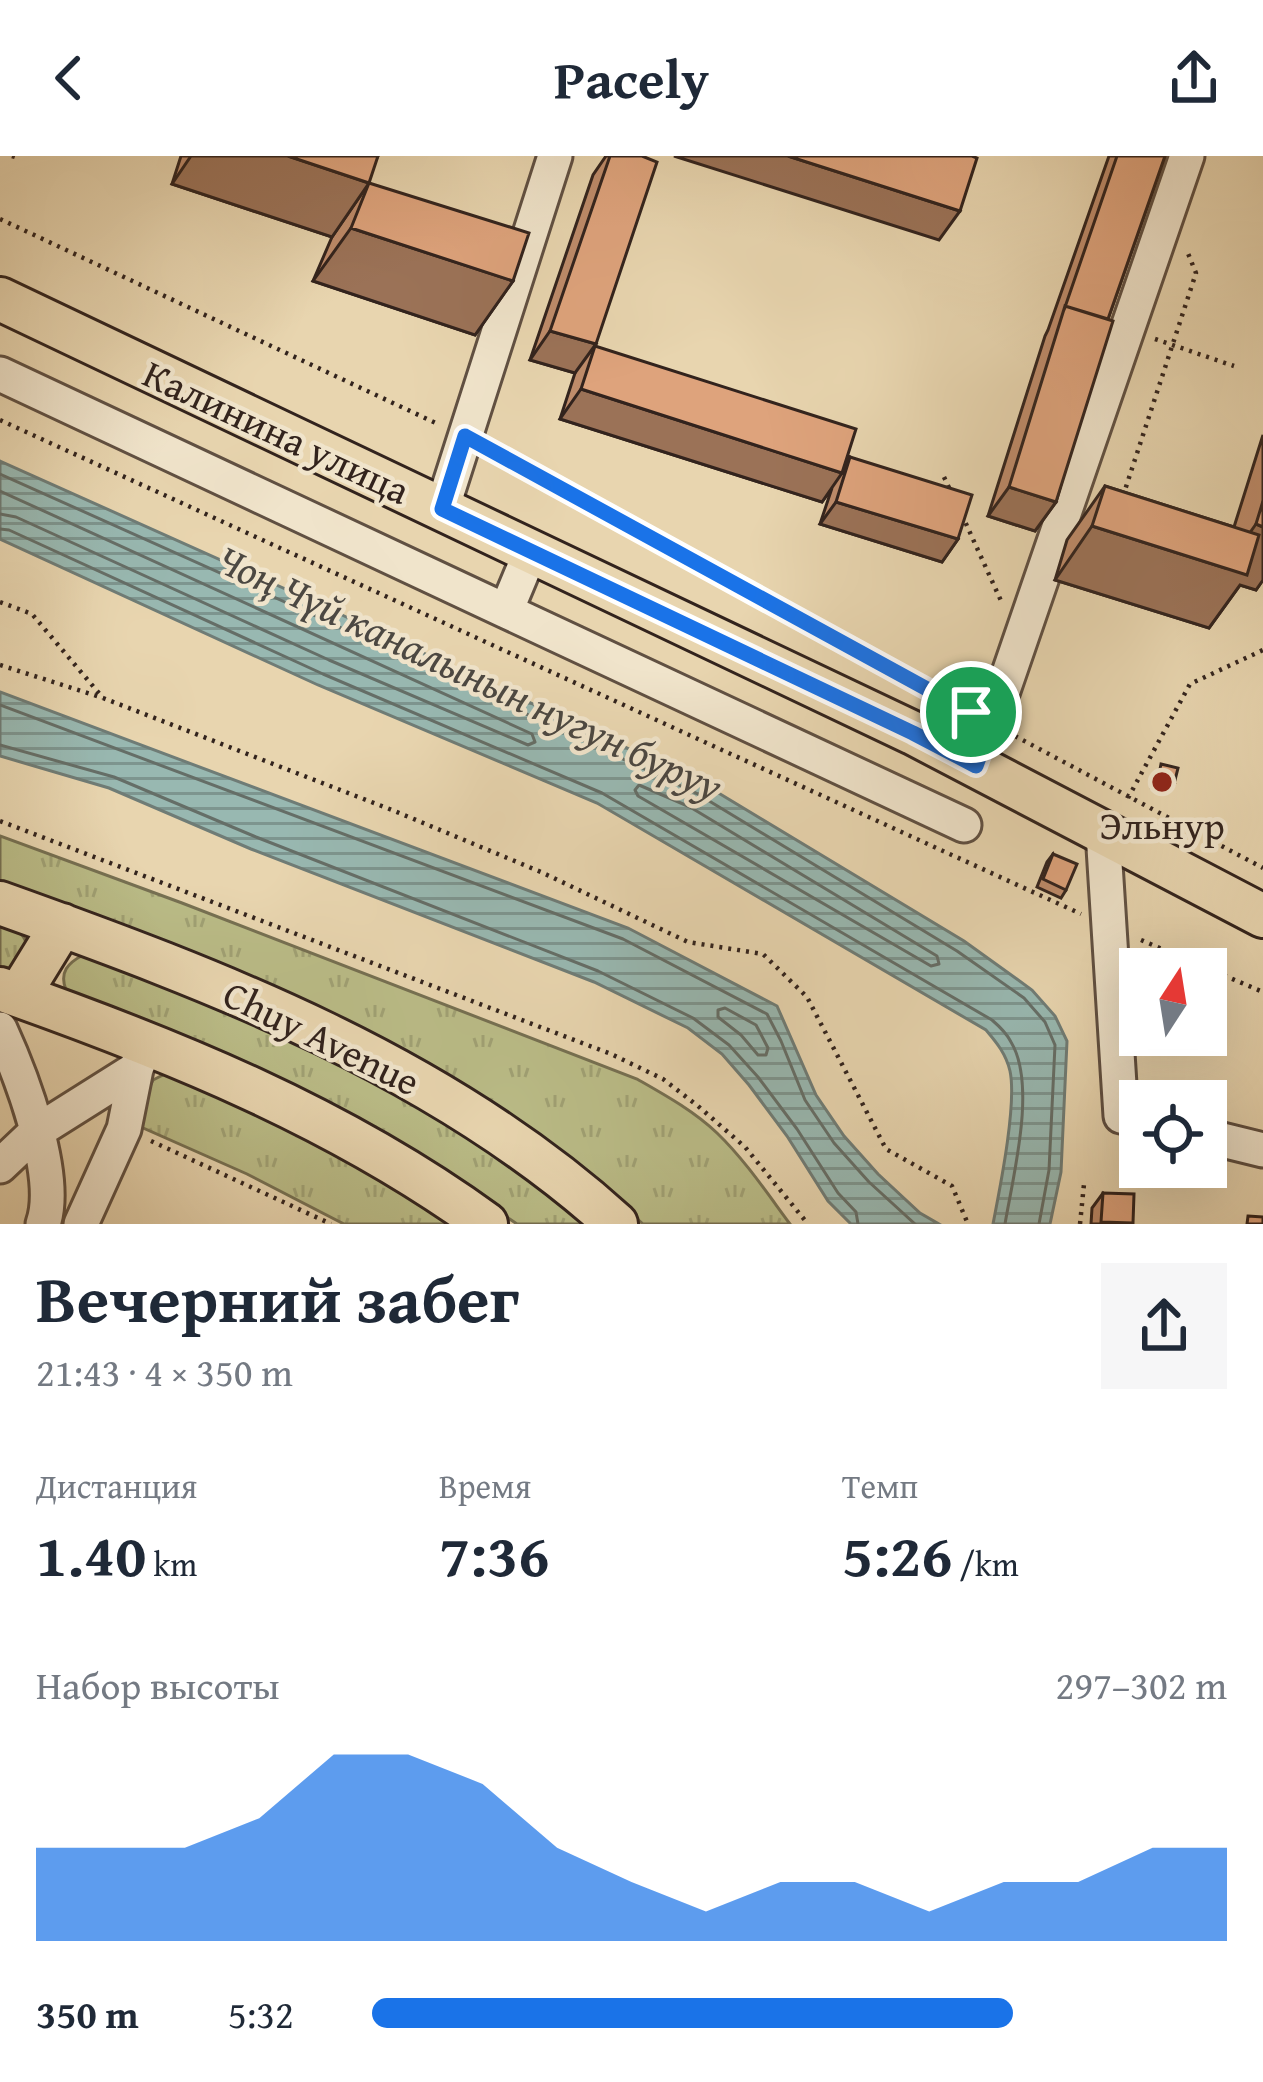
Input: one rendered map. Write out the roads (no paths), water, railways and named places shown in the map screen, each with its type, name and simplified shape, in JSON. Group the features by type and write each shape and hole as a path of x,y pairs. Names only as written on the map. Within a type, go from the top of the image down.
{"main road":[{"name":"Калинина улица","path":"0,298 976,766 1115,815 1263,916"},
{"name":"Chuy Avenue","path":"0,903 279,1009 356,1048 443,1096 518,1146 616,1224"},
{"path":"5,1007 62,925"},
{"name":"Chuy Avenue","path":"5,1007 262,1093 410,1171 486,1224"}],"lane":[{"path":"442,509 555,156"},
{"path":"976,766 1187,156"},
{"path":"0,374 964,824"},
{"path":"506,611 531,551"},
{"path":"1115,815 1109,926 1119,1084"},
{"path":"5,1007 44,1151 48,1209 43,1224"},
{"path":"81,1224 124,1129 141,1056"},
{"path":"0,1166 37,1132 141,1056"},
{"path":"1227,1141 1263,1150"}],"water":[{"path":"0,461 702,783 964,941 1032,990 1055,1016 1067,1041 1061,1172 1050,1224 993,1224 1012,1086 1006,1059 986,1030 597,803 318,685 0,539"},
{"path":"0,692 628,928 777,1006 816,1095 844,1136 920,1213 939,1224 851,1224 828,1201 749,1085 722,1054 688,1028 594,982 251,849 109,788 0,756"}],"place":[{"name":"Эльнур","path":"1162,782"}],"water label":[{"name":"Чоң Чүй каналынын нугун буруу","path":"470,672"}]}
